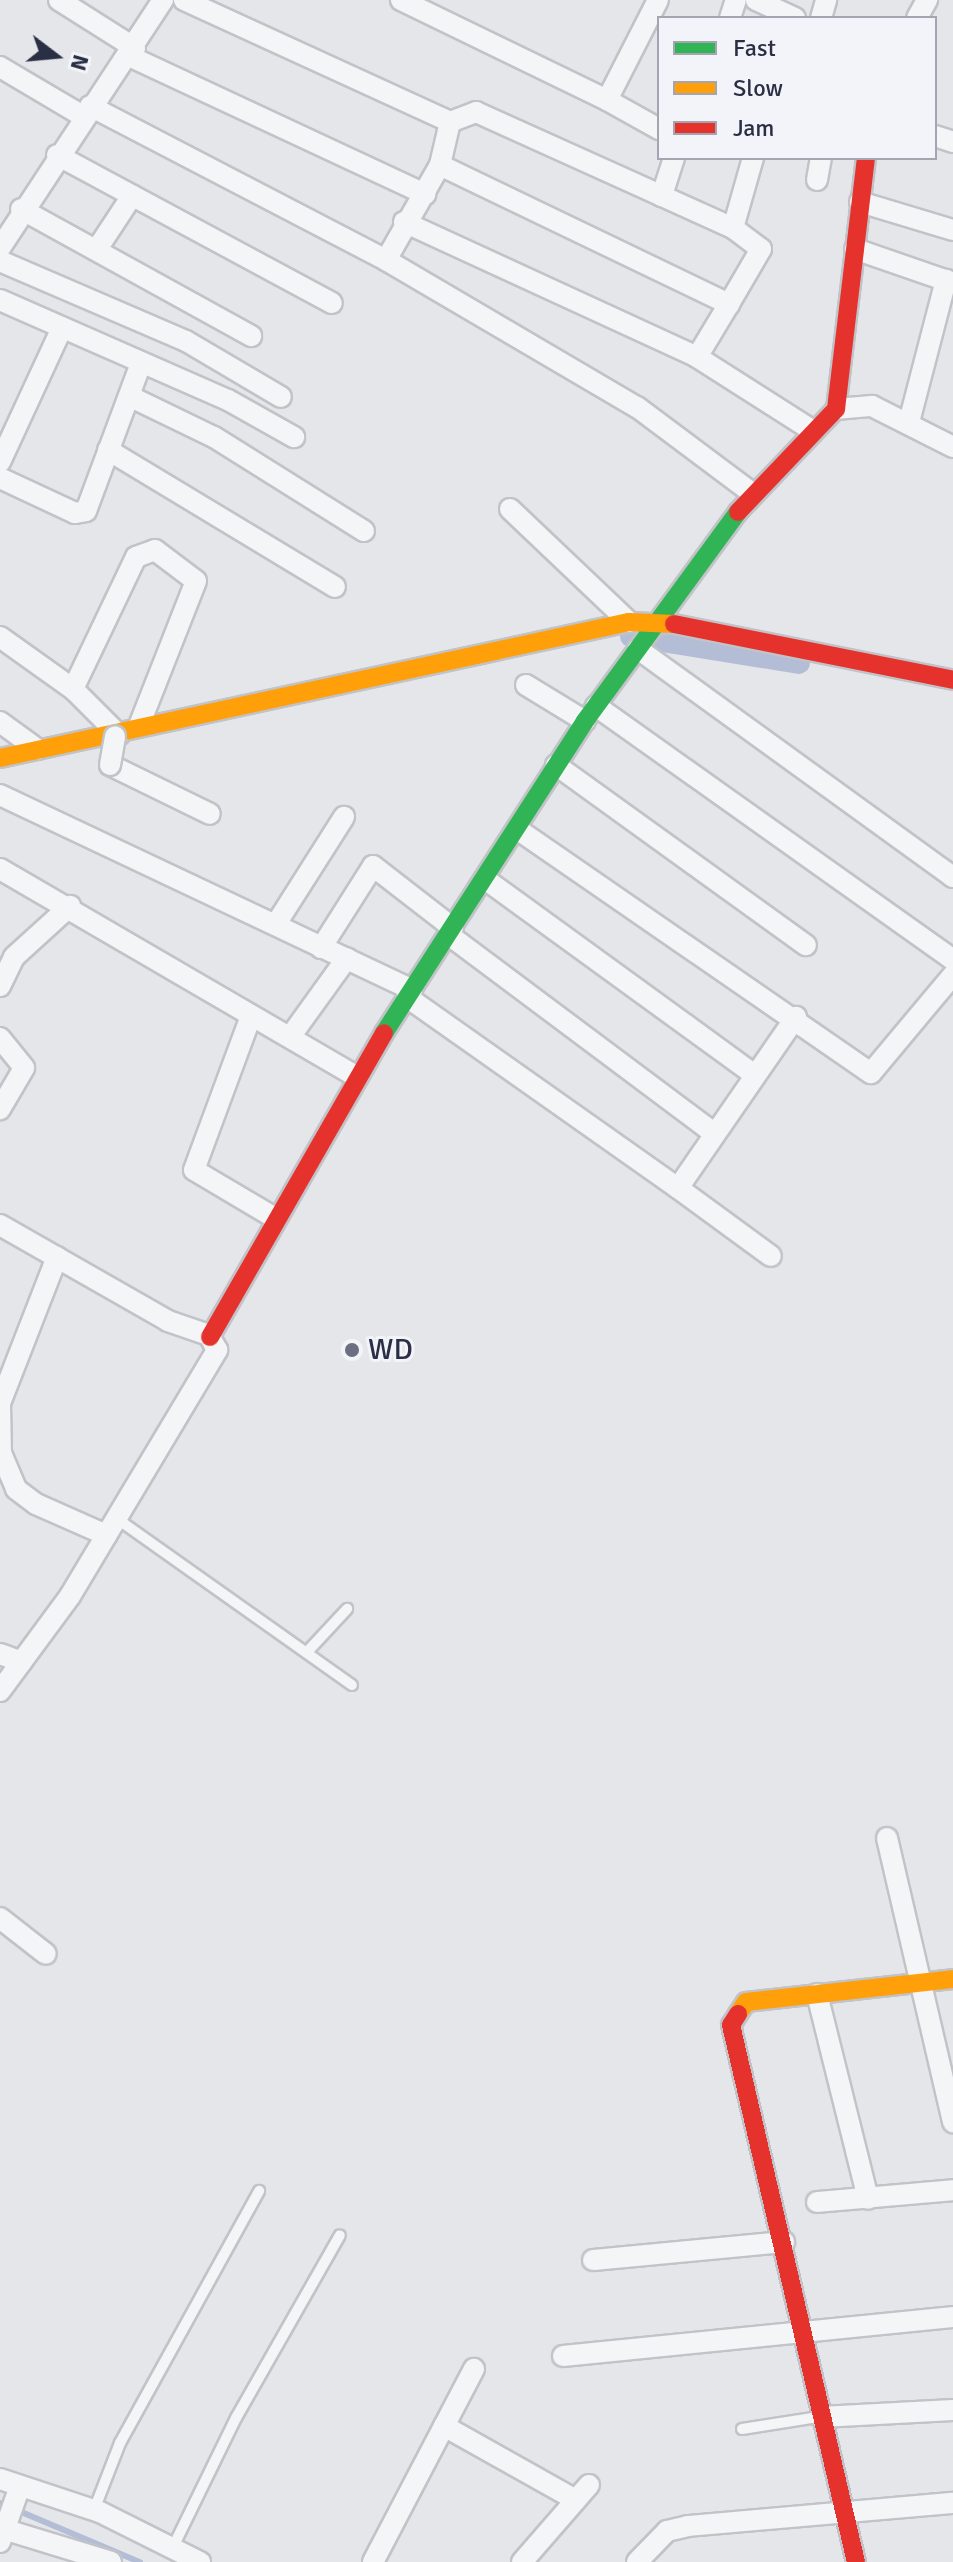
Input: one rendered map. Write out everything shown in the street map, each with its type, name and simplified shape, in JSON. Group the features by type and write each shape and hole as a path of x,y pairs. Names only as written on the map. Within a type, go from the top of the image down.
{"street":[{"path":"59,0 132,52 425,194"},
{"path":"2,239 87,111 132,52 163,0"},
{"path":"184,0 450,122 476,112 733,228 757,242 761,255 697,357"},
{"path":"401,0 607,100 657,128"},
{"path":"607,100 658,0"},
{"path":"761,1 791,16"},
{"path":"0,67 386,260 637,407 752,493"},
{"path":"386,260 404,222 425,194 440,165 450,122"},
{"path":"57,155 332,303"},
{"path":"662,196 673,160"},
{"path":"733,228 752,160"},
{"path":"817,180 821,160"},
{"path":"836,409 866,160"},
{"path":"440,165 729,304"},
{"path":"97,249 132,196"},
{"path":"860,202 953,230"},
{"path":"21,209 251,336"},
{"path":"404,222 697,357 810,429"},
{"path":"855,249 950,282 909,422"},
{"path":"0,261 186,341 281,397"},
{"path":"0,300 141,363 294,437"},
{"path":"0,462 8,421 62,328"},
{"path":"0,478 81,514 141,363"},
{"path":"129,396 226,444 364,531"},
{"path":"0,1691 13,1658 108,1529 212,1340 273,1217 356,1076 556,765 752,493 810,429 836,409 872,406 909,422 953,447"},
{"path":"108,450 335,587"},
{"path":"510,509 629,622"},
{"path":"73,689 136,557 155,550 196,581 140,723"},
{"path":"0,758 117,736 140,723 629,622 953,680"},
{"path":"0,637 73,689 117,736"},
{"path":"640,647 953,877"},
{"path":"526,685 591,714 953,960"},
{"path":"0,722 37,749"},
{"path":"117,736 110,765 210,814"},
{"path":"556,765 806,945"},
{"path":"0,795 347,958 410,993 771,1256"},
{"path":"276,924 344,817"},
{"path":"517,829 796,1017 871,1073 953,975"},
{"path":"321,948 373,866 451,931 711,1131"},
{"path":"0,869 70,906 356,1076"},
{"path":"485,879 752,1073"},
{"path":"0,986 14,957 70,906"},
{"path":"290,1037 347,958"},
{"path":"251,1016 194,1170 273,1217"},
{"path":"678,1188 711,1131 796,1017"},
{"path":"0,1038 24,1068 0,1109"},
{"path":"0,1225 168,1321 212,1340"},
{"path":"57,1257 0,1403 1,1453 16,1489 76,1522 108,1529"},
{"path":"887,1838 953,2122"},
{"path":"0,1918 46,1954"},
{"path":"856,2562 802,2334 784,2242 731,2025 746,2002 953,1979"},
{"path":"817,1994 868,2199"},
{"path":"817,2202 953,2190"},
{"path":"593,2260 784,2242"},
{"path":"563,2356 953,2317"},
{"path":"373,2562 474,2369"},
{"path":"821,2417 953,2410"},
{"path":"444,2426 583,2492 522,2562"},
{"path":"0,2479 94,2510 200,2562"},
{"path":"19,2489 4,2531 111,2562"},
{"path":"637,2562 667,2531 688,2526 953,2503"}],"lane":[{"path":"108,1529 307,1652 352,1685"},
{"path":"307,1652 347,1609"},
{"path":"94,2510 120,2443 259,2191"},
{"path":"173,2547 340,2235"},
{"path":"742,2429 821,2417"}],"waterway":[{"path":"631,636 799,663"},
{"path":"0,2503 140,2562"}],"traffic: fast":[{"path":"384,1033 585,721 738,512"}],"traffic: slow":[{"path":"0,758 629,622 674,624"},
{"path":"738,2014 746,2002 953,1979"}],"traffic: jam":[{"path":"738,512 836,409 866,160"},
{"path":"674,624 953,680"},
{"path":"210,1337 384,1033"},
{"path":"738,2014 731,2025 856,2562"}],"place":[{"name":"WD","path":"352,1350"}]}
